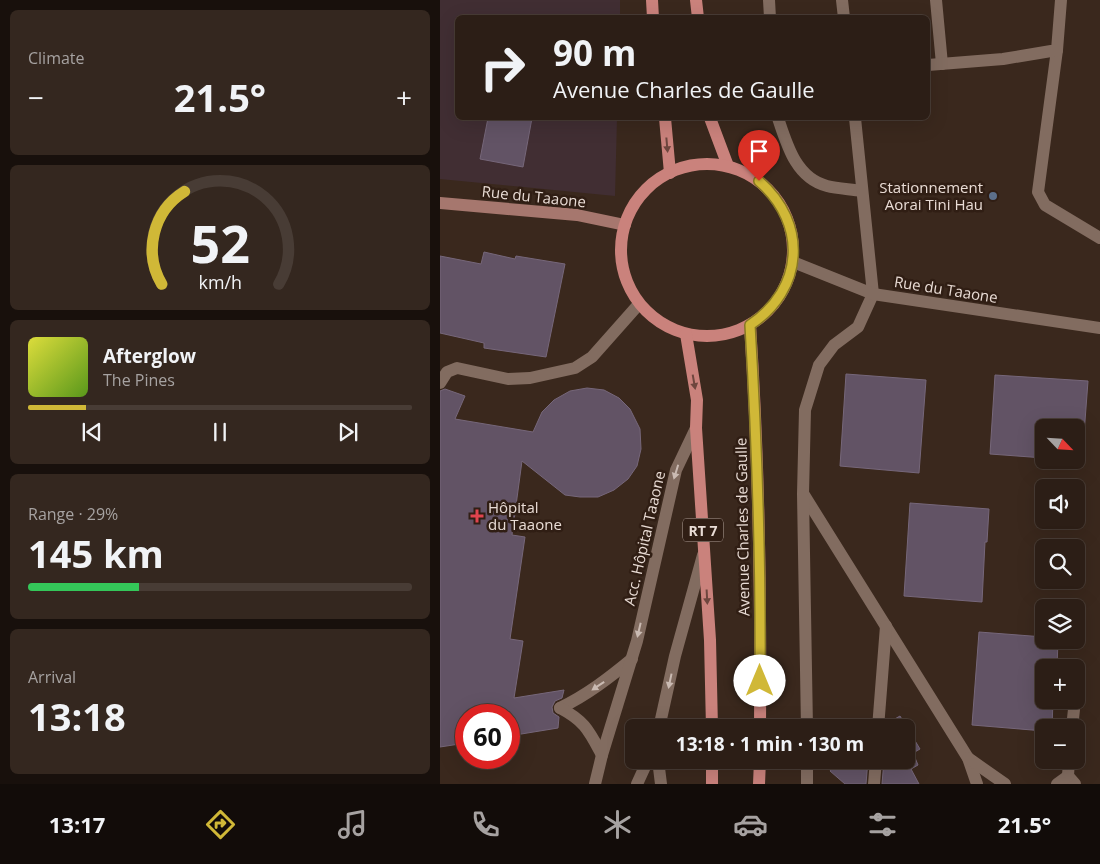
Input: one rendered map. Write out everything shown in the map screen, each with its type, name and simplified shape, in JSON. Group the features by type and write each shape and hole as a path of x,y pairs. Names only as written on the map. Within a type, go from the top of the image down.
{"main road":[{"path":"652,0 653,15"},
{"path":"696,0 698,15"},
{"path":"665,120 670,172"},
{"path":"711,120 728,166"},
{"path":"699,164 728,166 750,175 776,197 791,228 794,251 793,262 788,281 778,299 766,314 750,325 718,336 707,337 686,334 660,323 639,304 629,286 623,267 621,246 625,226 638,200 647,189 670,172 699,164"},
{"name":"Rue du Taaone","path":"440,203 577,215 625,226"},
{"name":"Avenue Charles de Gaulle","path":"750,325 755,394 759,518 761,600 760,719"},
{"name":"RT 7","path":"686,334 697,400 696,428 710,640 712,719"},
{"path":"712,769 712,784"},
{"path":"759,784 760,769"}],"street":[{"path":"769,0 770,15"},
{"path":"842,0 844,15"},
{"path":"936,0 942,64"},
{"path":"1061,0 1057,50 1038,192 1045,205 1100,238"},
{"path":"930,65 1003,59 1057,50"},
{"path":"779,120 789,152 806,176 827,186 862,191"},
{"path":"807,719 803,494 805,410 818,365 834,345 858,327 873,294 854,120"},
{"name":"Rue du Taaone","path":"793,262 873,294 1100,328"},
{"path":"440,383 447,372 457,368 508,379 530,378 575,368 592,357 639,304"},
{"name":"Acc. Hôpital Taaone","path":"595,784 602,755 632,660 676,470 696,428"},
{"path":"803,494 968,758 977,784"},
{"path":"661,719 675,656 704,550"},
{"path":"879,719 886,626"},
{"path":"602,755 583,723 574,715 560,708 581,698 632,660"},
{"path":"968,758 1005,784"},
{"path":"637,784 644,769"},
{"path":"659,769 661,784"},
{"path":"806,784 807,769"},
{"path":"874,784 875,769"},
{"path":"1057,784 1072,780"}],"shaded area":[{"path":"440,0 620,0 620,15 455,15 455,120 617,120 615,196 440,179"}],"building":[{"path":"488,120 532,120 523,167 480,159"},
{"path":"484,252 515,259 516,256 565,264 546,357 484,348 484,343 440,333 440,256 481,264"},
{"path":"846,374 926,380 919,473 840,466"},
{"path":"995,375 1088,381 1085,421 1085,419 1035,419 1035,457 990,454"},
{"name":"Hôpital du Taaone","path":"587,388 604,390 619,398 630,409 640,429 641,449 637,466 628,479 614,490 598,497 565,495 522,461 512,535 525,537 510,639 523,641 514,698 564,690 562,698 555,701 552,707 553,713 559,717 558,728 520,734 520,704 455,704 455,745 440,747 440,391 445,389 465,396 455,419 533,432 542,412 554,400 570,391"},
{"path":"910,503 989,509 987,542 985,542 982,602 904,596"},
{"path":"979,632 1035,636 1035,649 1058,649 1057,659 1035,659 1035,709 1053,709 1052,719 1035,719 1035,730 972,725"},
{"path":"915,741 920,749 915,752"},
{"path":"832,769 867,769 866,784 845,784 830,771"},
{"path":"883,769 911,769 919,784 882,784"}],"place":[{"name":"Stationnement Aorai Tini Hau","path":"993,196"},
{"name":"Hôpital du Taaone","path":"477,516"}],"route":[{"path":"759,181 776,197 787,217 791,228 794,251 788,281 778,299 766,314 750,325 755,394 759,518 760,681"}]}
